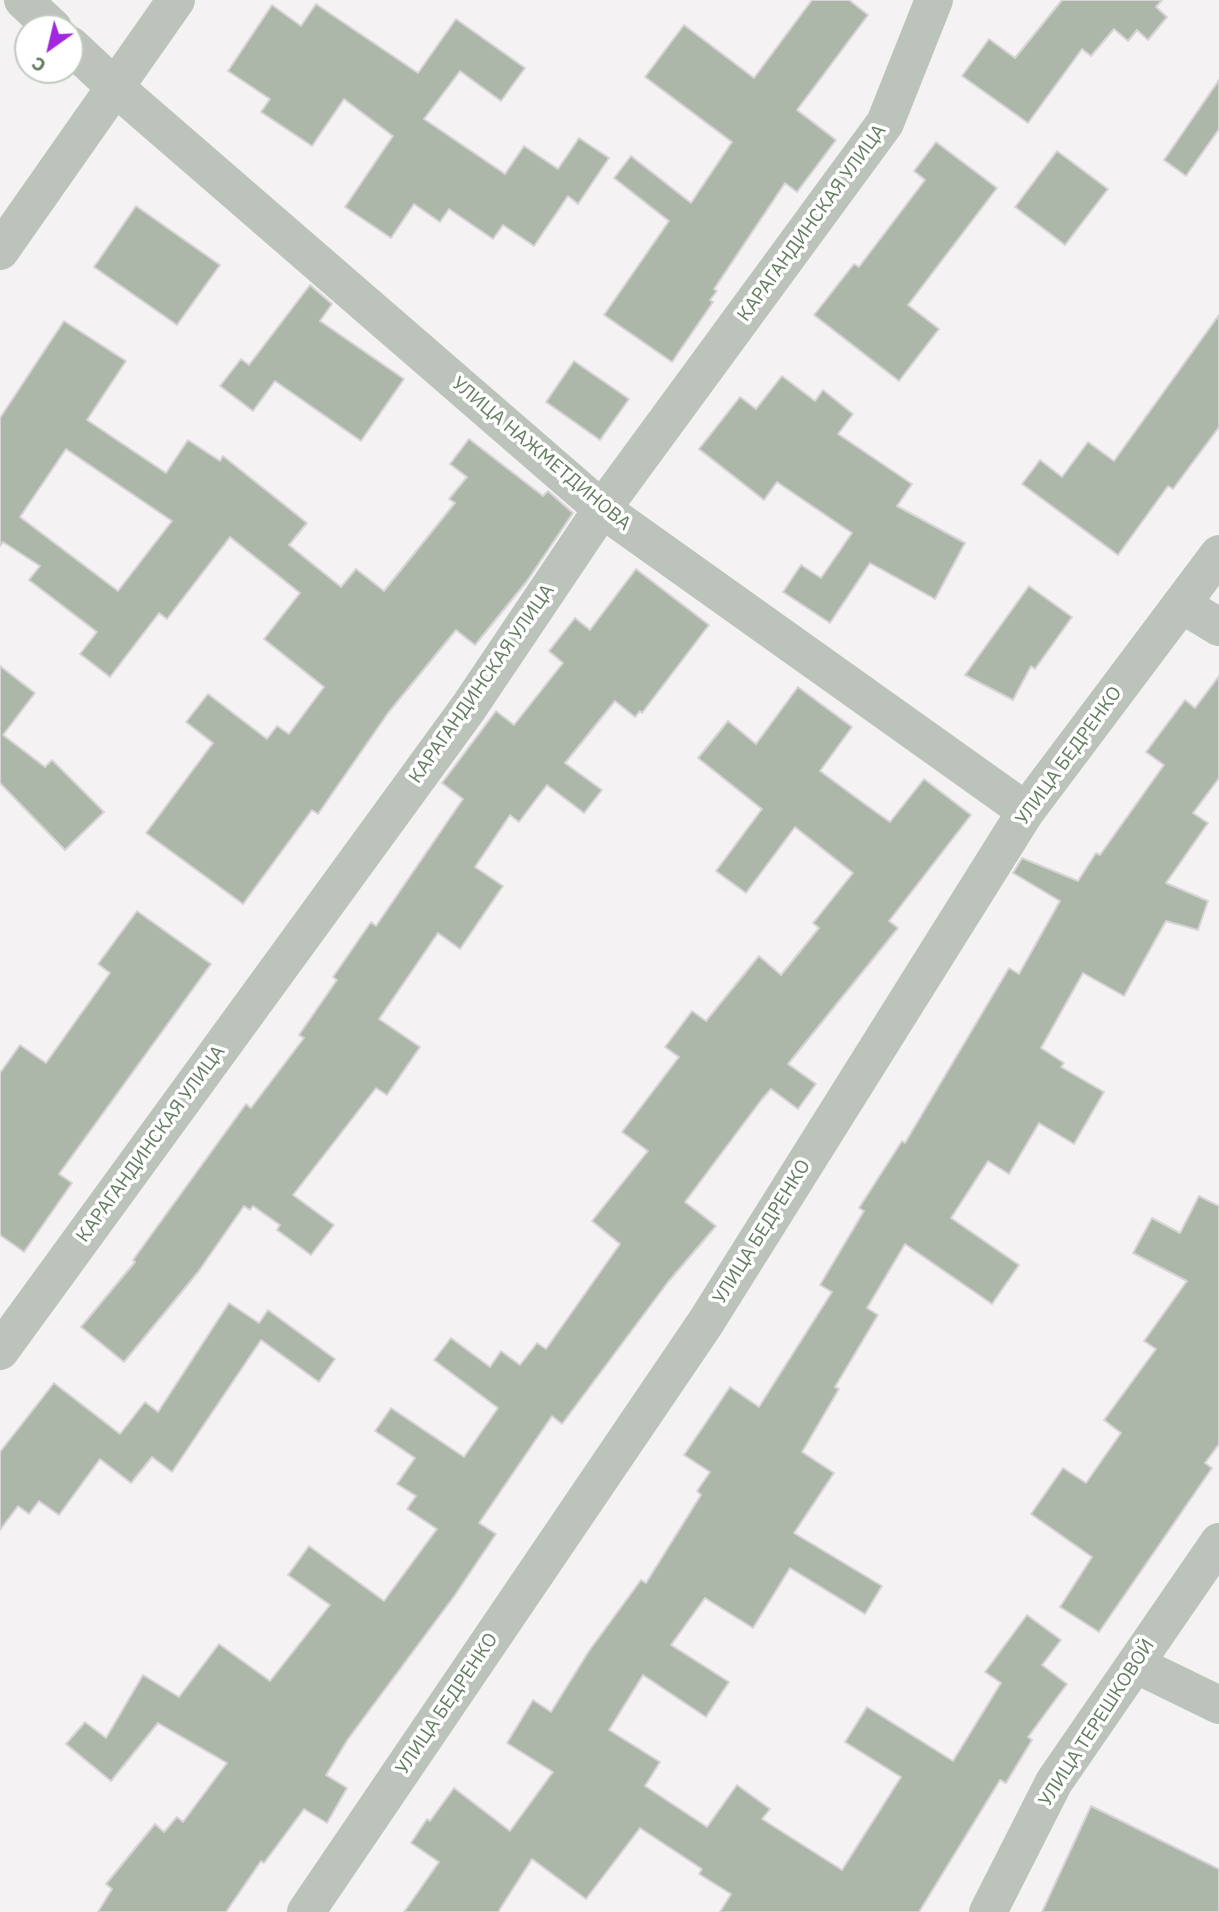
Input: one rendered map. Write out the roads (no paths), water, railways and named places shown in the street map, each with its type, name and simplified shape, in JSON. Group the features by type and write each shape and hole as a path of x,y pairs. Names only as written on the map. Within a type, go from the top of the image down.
{"street":[{"path":"23,0 38,14"},
{"path":"0,251 176,0"},
{"name":"КАРАГАНДИНСКАЯ УЛИЦА","path":"0,1351 469,707 603,509 885,123 934,0"},
{"name":"УЛИЦА НАЖМЕТДИНОВА","path":"84,58 603,509 1026,811"},
{"name":"УЛИЦА БЕДРЕНКО","path":"306,1912 706,1322 1026,811 1219,554"},
{"path":"1181,604 1219,627"},
{"name":"УЛИЦА ТЕРЕШКОВОЙ","path":"988,1912 1054,1782 1219,1542"},
{"path":"1135,1664 1219,1705"}]}
